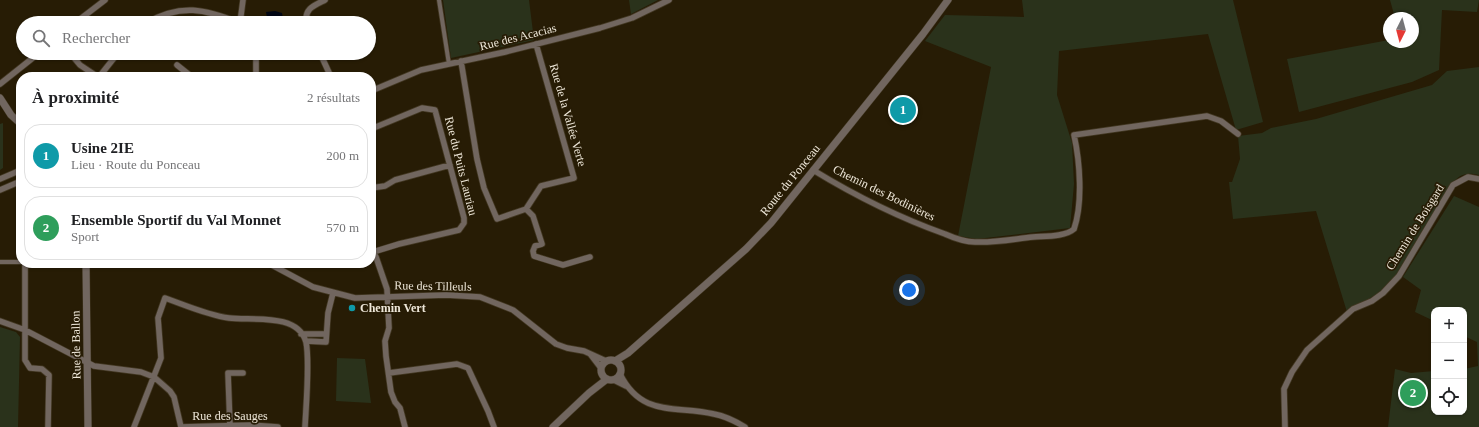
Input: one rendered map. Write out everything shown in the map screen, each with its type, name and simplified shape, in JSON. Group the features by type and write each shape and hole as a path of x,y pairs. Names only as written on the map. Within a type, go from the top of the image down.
{"street":[{"path":"84,16 105,0"},
{"path":"241,16 243,0"},
{"path":"306,16 310,8 325,0"},
{"path":"439,0 449,64"},
{"name":"Rue des Acacias","path":"376,89 421,70 536,44 632,18 669,0"},
{"name":"Route du Ponceau","path":"615,361 628,353 746,248 770,223 923,34 948,0"},
{"path":"163,16 172,12 192,9 222,16"},
{"name":"Rue de la Vallée Verte","path":"526,209 541,186 574,178 536,44"},
{"path":"0,84 30,60"},
{"path":"76,60 80,65 91,72"},
{"path":"103,72 112,60"},
{"path":"256,60 256,72"},
{"path":"323,60 329,72"},
{"path":"461,61 477,159 484,188 497,219 526,209 533,216 542,244 535,246 533,251 534,256 563,265 590,257"},
{"path":"177,65 186,72"},
{"path":"0,98 11,115 16,120"},
{"name":"Rue du Puits Lauriau","path":"376,127 422,108 435,110 464,218 461,228 376,249"},
{"name":"Chemin des Bodinières","path":"813,170 915,223 961,240 974,242 989,241 1052,235 1071,232 1074,229 1079,184 1079,157 1074,135 1207,116 1221,121 1238,134"},
{"path":"376,187 385,186 395,180 450,166"},
{"path":"0,179 16,173"},
{"name":"Chemin de Boisgard","path":"1286,427 1284,389 1292,372 1307,350 1353,309 1372,301 1383,293 1399,276 1454,185 1468,177 1479,179"},
{"path":"0,190 16,183"},
{"path":"376,258 384,275 388,296 389,328 385,341 391,392 395,402 400,408 405,427"},
{"path":"0,262 16,262"},
{"path":"25,268 25,363 32,368 42,369 49,375 48,427"},
{"name":"Rue de Ballon","path":"86,268 88,427"},
{"name":"Rue des Tilleuls","path":"278,268 308,284 333,293 355,298 446,295 480,298 513,310 556,344 590,353 606,361"},
{"path":"306,342 326,342 328,313 333,293"},
{"path":"134,427 161,358 158,318 165,298 229,318 278,320 291,325 301,334 306,342 304,427"},
{"path":"0,321 25,330 88,364 140,372 154,377 170,391 174,397 181,427"},
{"path":"301,334 326,334"},
{"path":"590,353 606,375 627,386"},
{"name":"Route du Ponceau","path":"621,366 628,353"},
{"path":"606,375 606,361 615,361 621,366 620,374 632,392 657,407 715,414 733,420 745,427"},
{"path":"389,373 457,364 464,365 471,375 494,427"},
{"path":"230,426 228,373 243,373"},
{"path":"553,427 606,375 620,374"},
{"name":"Rue des Sauges","path":"181,427 278,427"}],"green space":[{"path":"443,0 529,0 534,40 451,58"},
{"path":"629,0 658,0 631,14"},
{"path":"1022,0 1233,0 1263,122 1236,130 1208,34 1059,51 1057,95 1072,143 1074,184 1070,228 977,239 958,236 991,67 925,41 945,15 1024,17"},
{"path":"1390,0 1479,0 1477,12 1442,10 1439,70 1412,82 1299,112 1287,59 1383,41 1383,48 1419,48 1419,12 1393,12"},
{"path":"1479,67 1479,175 1466,174 1460,176 1451,185 1396,275 1379,293 1347,312 1316,211 1233,219 1229,182 1232,182 1240,159 1238,136 1262,133 1271,128 1316,119 1432,85 1447,71"},
{"path":"3,123 3,168 0,170 0,124"},
{"path":"1454,196 1479,207 1479,427 1388,427 1395,369 1411,373 1431,371 1431,415 1467,415 1467,368 1478,366 1477,342 1467,337 1467,307 1431,307 1431,320 1415,312 1421,290 1403,277"},
{"path":"0,327 16,332 20,337 18,427 0,427"},
{"path":"337,358 365,359 371,403 336,401"}],"shaded area":[{"path":"275,11 282,13 283,16 267,16 266,12"}],"place":[{"name":"Usine 2IE","path":"903,110"},
{"name":"Chemin Vert","path":"352,308"},
{"name":"Ensemble Sportif du Val Monnet","path":"1413,393"}]}
